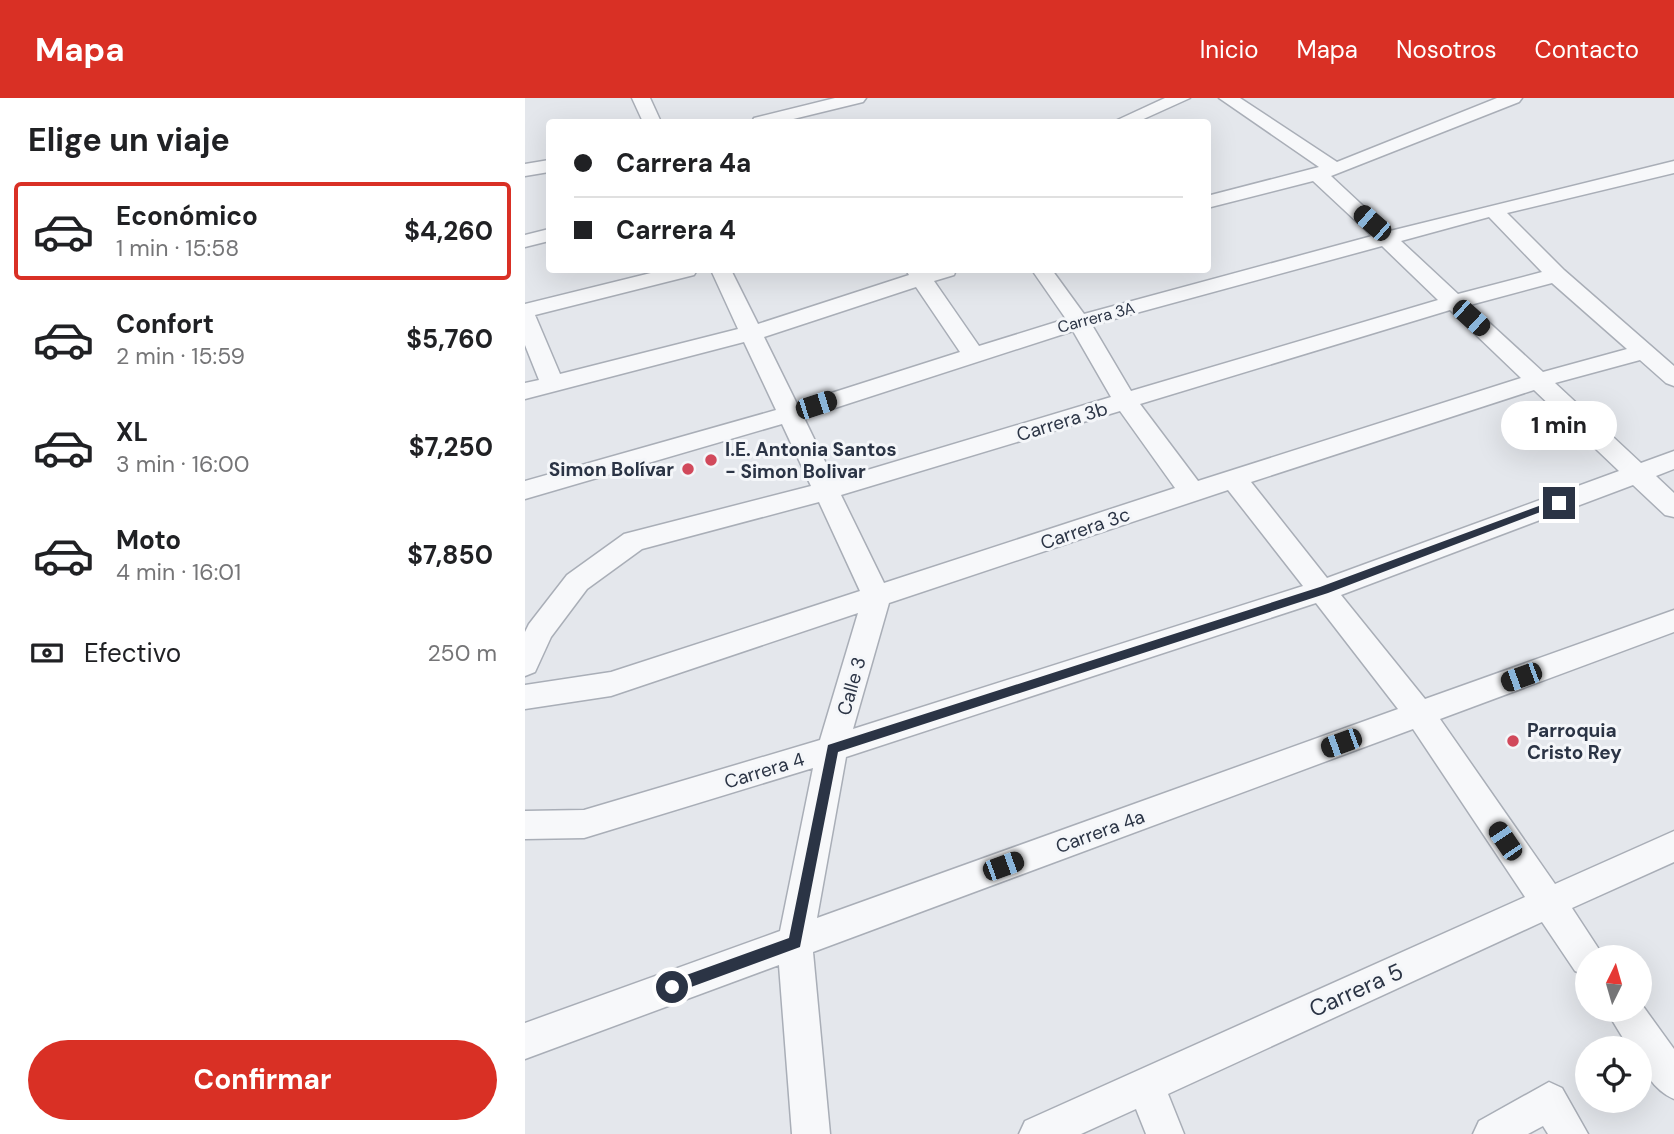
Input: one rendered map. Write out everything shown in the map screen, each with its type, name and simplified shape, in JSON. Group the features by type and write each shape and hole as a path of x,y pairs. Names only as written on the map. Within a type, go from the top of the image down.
{"street":[{"path":"641,98 651,119"},
{"path":"793,119 814,117 857,98"},
{"path":"1129,119 1181,98"},
{"path":"1228,98 1326,172 1454,302 1674,508"},
{"path":"1211,201 1326,172 1513,98"},
{"path":"525,170 546,166"},
{"name":"Carrera 3A","path":"525,490 790,414 1079,321 1493,211 1674,167"},
{"path":"1493,211 1556,275 1674,378"},
{"path":"525,241 546,236"},
{"path":"525,311 674,273"},
{"path":"722,273 877,597"},
{"path":"1044,273 1079,321 1126,402 1192,492"},
{"path":"525,391 752,333 919,274 973,354"},
{"name":"Carrera 3b","path":"525,664 539,632 577,582 633,541 826,491 1454,302 1556,275"},
{"path":"525,317 552,384"},
{"name":"Carrera 3c","path":"525,698 611,684 1540,380 1644,352"},
{"name":"Carrera 4","path":"525,825 584,824 832,749 1324,590 1674,460"},
{"path":"1234,480 1324,590 1419,714 1577,945"},
{"name":"Calle 3","path":"811,1134 795,943 832,749 877,597"},
{"name":"Carrera 4a","path":"525,1041 1674,621"},
{"name":"Carrera 5","path":"1038,1134 1674,846"},
{"path":"1633,1022 1674,1080"},
{"path":"1146,1086 1165,1134"},
{"path":"1492,1134 1549,1101 1569,1134"}],"place":[{"name":"I.E. Antonia Santos - Simon Bolivar","path":"711,460"},
{"name":"Simon Bolívar","path":"688,469"},
{"name":"Parroquia Cristo Rey","path":"1513,741"}],"route":[{"path":"672,987 795,943 832,749 1324,590 1559,503"}]}
